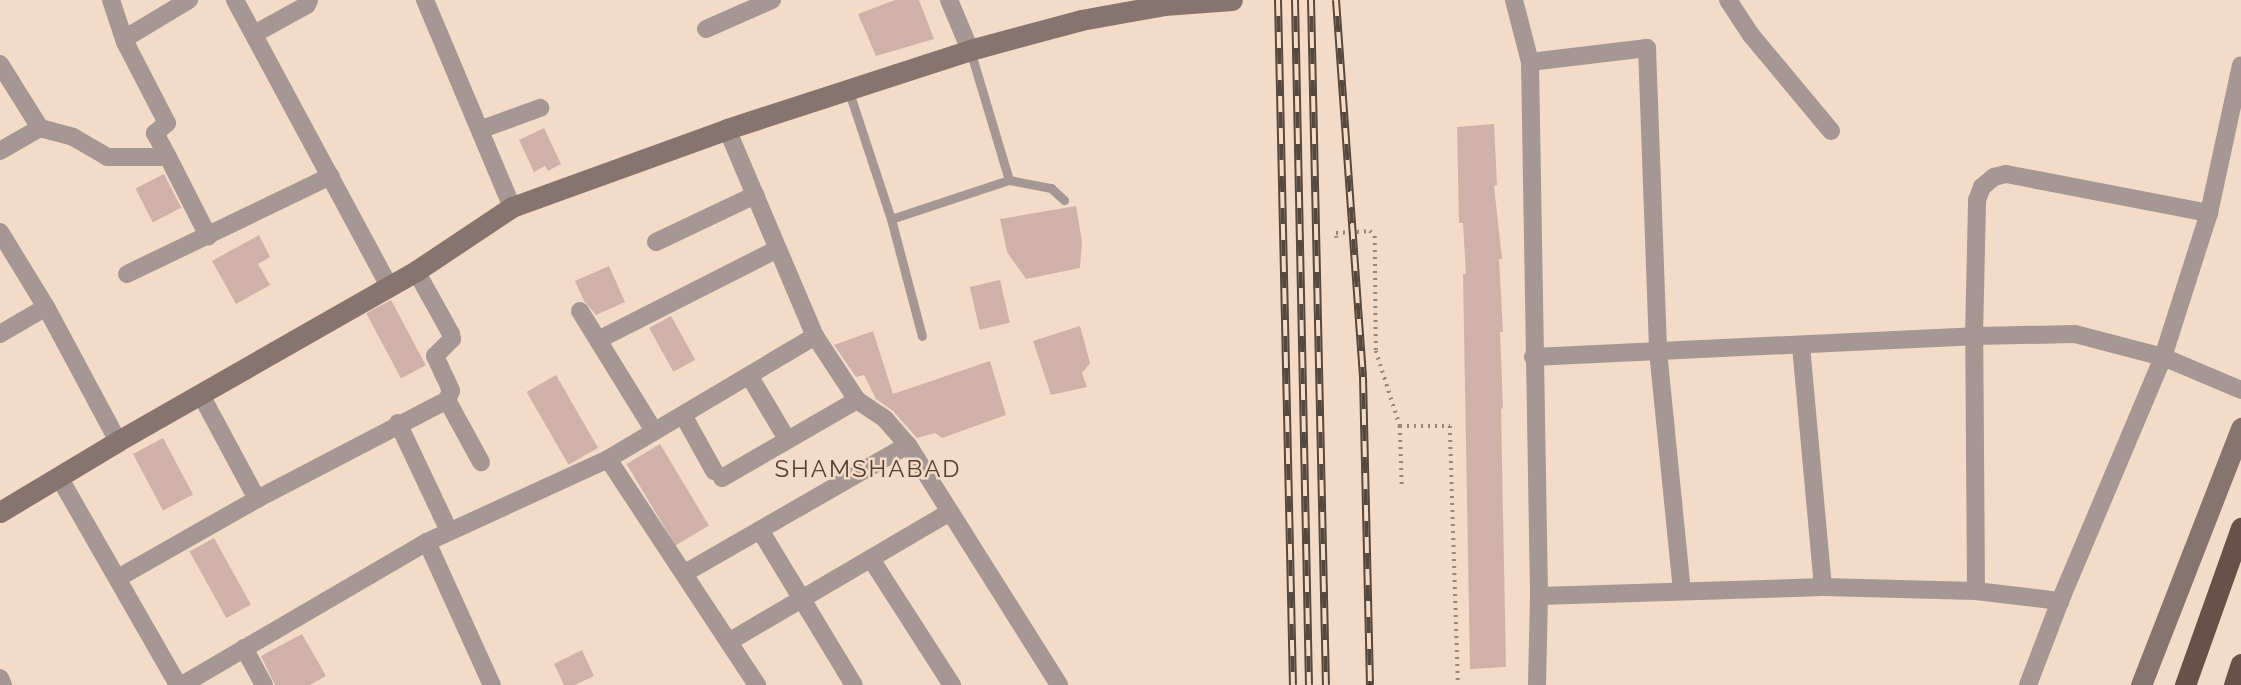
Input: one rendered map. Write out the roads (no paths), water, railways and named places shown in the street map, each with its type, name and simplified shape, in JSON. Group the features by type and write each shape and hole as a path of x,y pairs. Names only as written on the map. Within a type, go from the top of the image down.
{"highway":[{"path":"2185,685 2241,528"},
{"path":"2234,685 2241,664"}],"main road":[{"path":"0,512 118,441 416,271 512,207 727,129 970,50 1081,20 1164,5 1232,0"},
{"path":"2141,685 2241,428"}],"street":[{"path":"111,0 124,39 167,123 155,133 208,236"},
{"path":"124,39 189,0"},
{"path":"235,0 389,286"},
{"path":"254,34 307,5 309,0"},
{"path":"425,0 482,129 512,207"},
{"path":"706,29 772,0"},
{"path":"949,0 970,50"},
{"path":"1514,0 1530,62 1539,596 1537,685"},
{"path":"1728,0 1751,35 1830,131"},
{"path":"1530,62 1647,48 1658,351 1682,590"},
{"path":"0,64 40,128 73,137 107,157 168,158"},
{"path":"2028,685 2060,601 2163,357 2210,214 2241,65"},
{"path":"482,129 540,108"},
{"path":"0,152 40,128"},
{"path":"727,129 815,337 857,400 885,419 908,445 1059,685"},
{"path":"1976,590 1974,336 1977,200 1982,187 1994,177 2006,174 2210,214"},
{"path":"127,274 331,176"},
{"path":"656,242 755,195"},
{"path":"0,232 46,307 118,441"},
{"path":"598,340 777,249"},
{"path":"118,578 257,499 398,423 447,400 452,391 435,356 452,339 451,334 416,271"},
{"path":"0,334 46,307"},
{"path":"580,311 654,431"},
{"path":"1533,357 1974,336 2075,334 2163,357 2241,390"},
{"path":"59,477 180,685 427,542 608,459 815,337"},
{"path":"1801,346 1823,587"},
{"path":"750,377 782,431"},
{"path":"201,395 257,499"},
{"path":"447,400 481,462"},
{"path":"683,415 718,475 857,400"},
{"path":"398,423 449,531"},
{"path":"684,573 908,445"},
{"path":"608,459 757,685"},
{"path":"730,641 950,512"},
{"path":"760,530 854,685"},
{"path":"427,542 492,685"},
{"path":"871,559 946,683"},
{"path":"1539,596 1823,587 1976,590 2060,601"},
{"path":"244,648 264,685"},
{"path":"0,678 4,685"}],"lane":[{"path":"970,50 1009,180"},
{"path":"848,89 891,219 922,335"},
{"path":"891,219 1009,180 1051,188 1064,200"}],"railway":[{"path":"1278,0 1293,685"},
{"path":"1295,0 1309,685"},
{"path":"1311,0 1326,685"},
{"path":"1336,0 1363,377 1370,685"}],"district":[{"name":"SHAMSHABAD","path":"868,469"}]}
